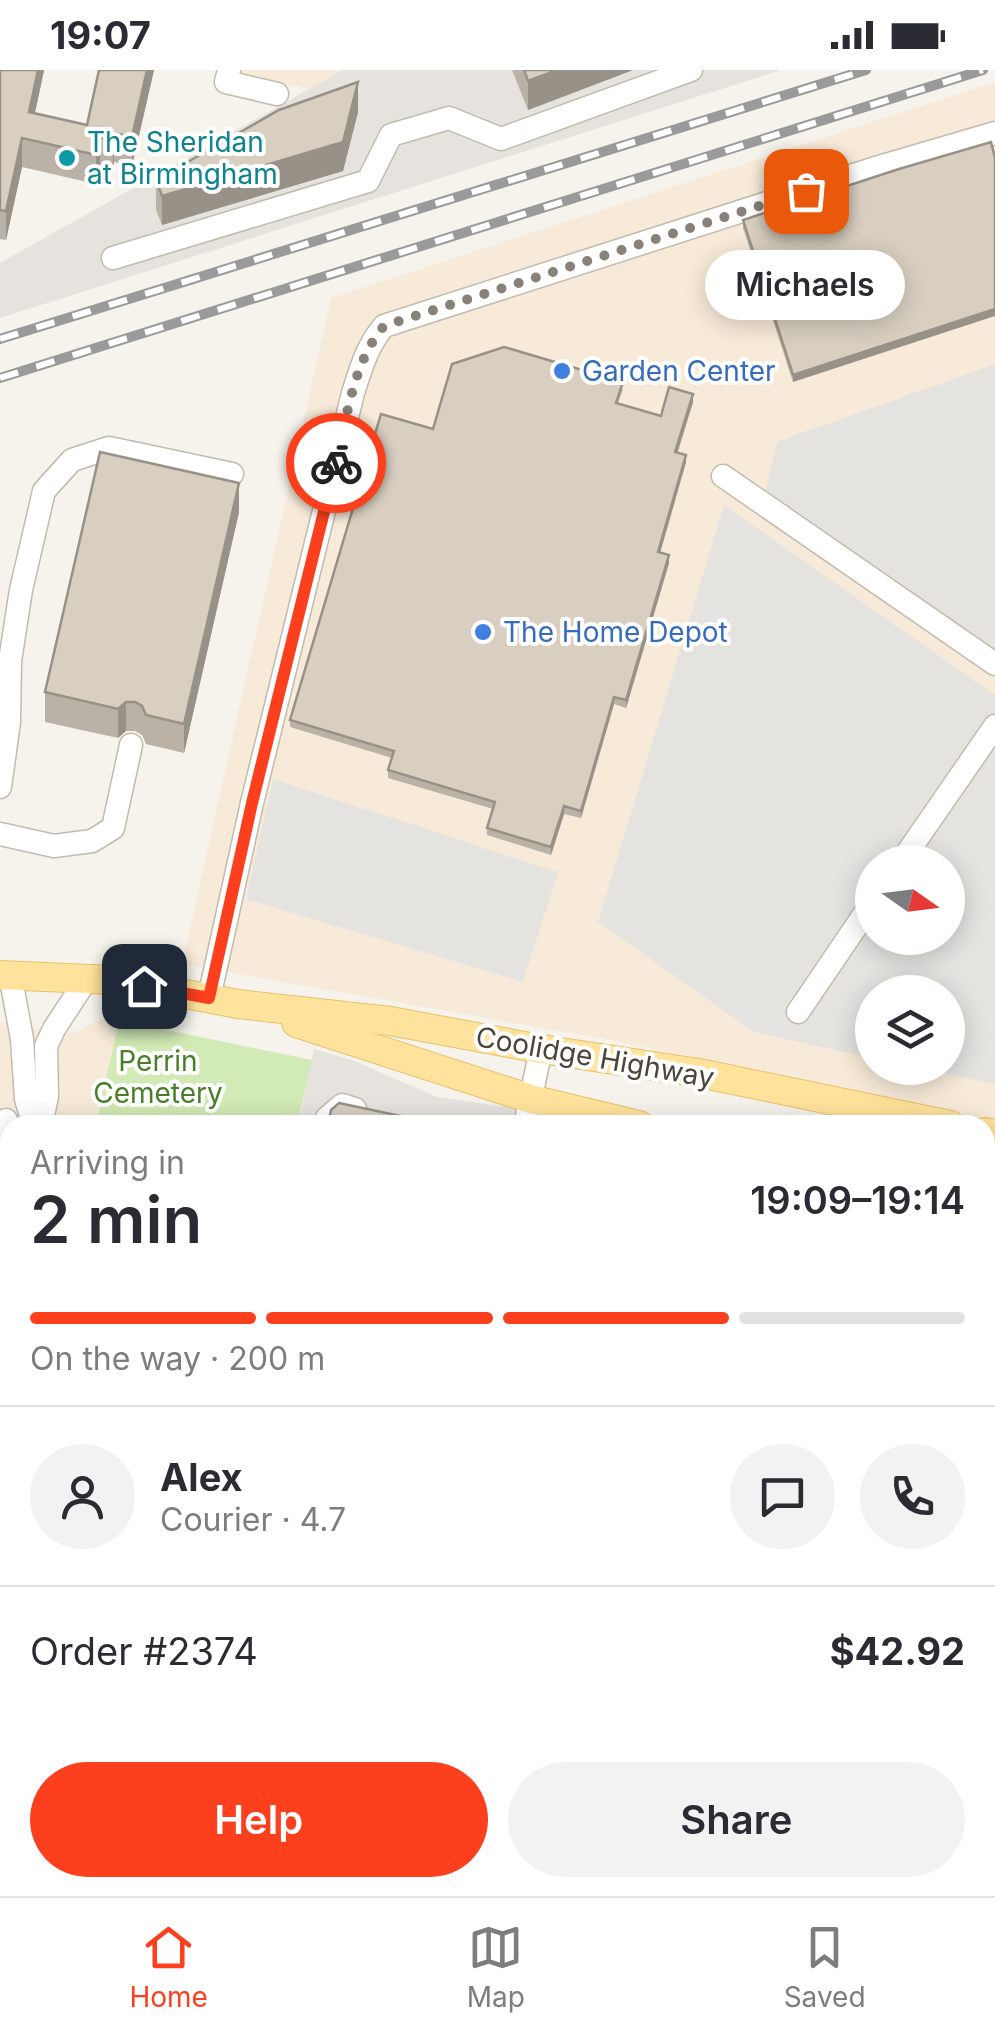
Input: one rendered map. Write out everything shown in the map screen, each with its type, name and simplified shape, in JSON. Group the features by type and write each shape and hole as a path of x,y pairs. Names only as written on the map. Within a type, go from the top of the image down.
{"main road":[{"name":"Coolidge Highway","path":"5,974 88,977 238,1004 390,1021 699,1073 902,1115"},
{"name":"Coolidge Highway","path":"238,1004 528,1112 554,1115"}],"street":[{"path":"229,70 226,82 277,94"},
{"path":"113,258 368,181 391,135 449,118 501,139 692,70"},
{"path":"209,998 252,803 354,393 362,363 384,326 995,133"},
{"path":"0,787 9,722 5,676 44,491 72,460 109,448 232,474"},
{"path":"722,476 995,664"},
{"path":"912,845 995,726"},
{"path":"0,834 54,846 92,841 113,828 131,745"},
{"path":"798,1012 855,928"},
{"path":"5,974 22,1039 26,1099 33,1115"},
{"path":"41,1115 47,1096 46,1046 88,977"},
{"path":"528,1112 542,1048"},
{"path":"330,1115 342,1105 379,1115"}],"shaded area":[{"path":"239,70 343,70 310,89 238,74"},
{"path":"343,70 781,70 0,318 0,263"},
{"path":"995,82 995,1115 962,1115 615,1041 182,964 331,298"},
{"path":"995,364 995,648 765,494 777,442"},
{"path":"724,505 995,695 995,1084 965,1078 965,975 855,975 855,1054 754,1032 598,922"},
{"path":"273,779 558,872 523,982 246,899"},
{"path":"100,1019 119,1020 98,1115 0,1115 0,1022 64,1034"},
{"path":"314,1049 352,1060 437,1097 566,1115 300,1115"}],"green space":[{"name":"Perrin Cemetery","path":"119,1020 312,1060 299,1115 98,1115"}],"building":[{"path":"0,70 38,70 29,112 87,125 99,70 147,70 132,137 114,133 113,140 100,137 96,155 22,138 6,211 0,210"},
{"path":"524,70 557,70 528,81"},
{"path":"358,82 343,142 162,196 156,180 279,110"},
{"path":"991,142 995,158 995,309 793,375 743,220"},
{"name":"The Home Depot","path":"504,347 623,382 616,403 661,416 669,387 693,394 675,452 686,455 658,552 669,555 626,700 614,697 581,811 564,806 551,847 487,828 495,802 388,770 394,751 290,720 381,414 433,429 452,364"},
{"path":"100,452 239,483 184,724 146,715 135,702 126,702 118,709 45,692"},
{"path":"339,1103 396,1115 330,1115"}],"railway":[{"path":"0,339 866,70"},
{"path":"0,378 983,70"}],"way so far":[{"path":"336,463 362,363 384,326 806,191"}],"place":[{"name":"The Sheridan at Birmingham","path":"67,158"},
{"name":"Michaels","path":"806,191"},
{"name":"Garden Center","path":"562,371"},
{"name":"The Home Depot","path":"483,632"}],"route":[{"path":"144,986 209,998 252,803 336,463"}]}
